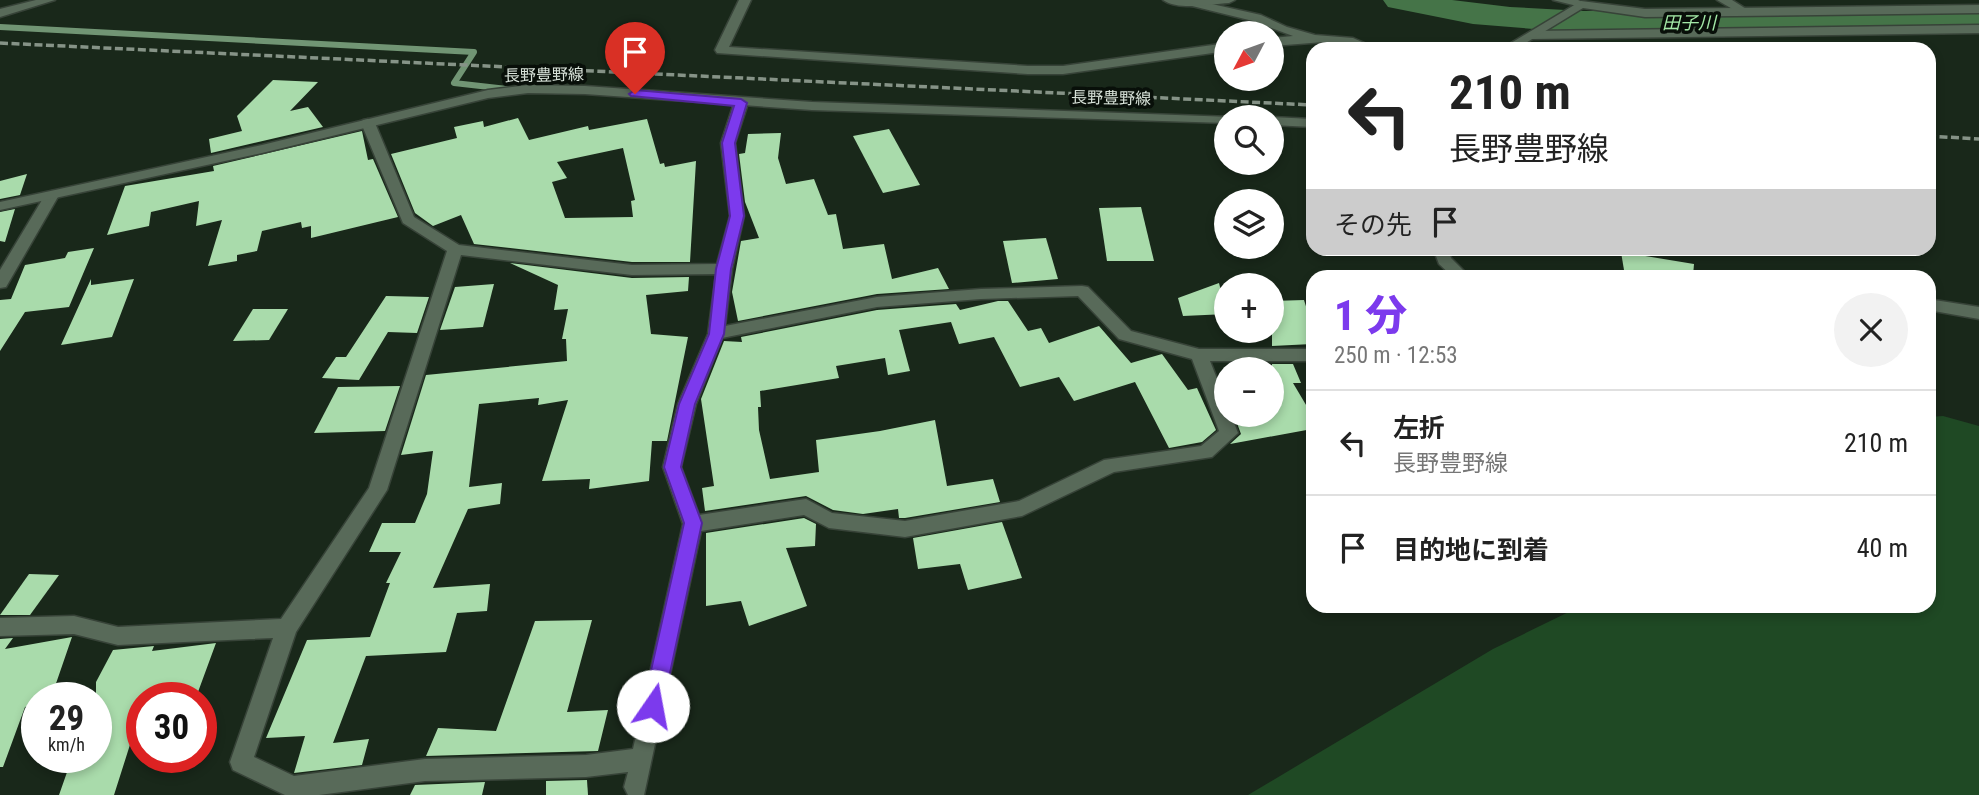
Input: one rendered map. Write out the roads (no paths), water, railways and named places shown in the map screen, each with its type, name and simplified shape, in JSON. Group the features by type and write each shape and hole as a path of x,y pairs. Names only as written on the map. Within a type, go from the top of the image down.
{"street":[{"path":"0,13 49,0"},
{"path":"744,0 721,50 1063,70 1214,49"},
{"path":"1169,0 1257,18 1283,30 1317,39"},
{"path":"1188,2 1229,0"},
{"path":"1559,0 1645,13 1979,9"},
{"path":"1723,0 1745,12"},
{"path":"1519,42 1581,4"},
{"path":"1535,32 1979,29"},
{"path":"1284,41 1317,39 1359,42"},
{"name":"長野豊野線","path":"0,206 488,94 528,89 585,90 741,103 1214,119"},
{"path":"636,787 693,523 673,467 687,404 716,334 723,269 737,216 728,143 741,103"},
{"path":"1284,122 1306,123"},
{"path":"368,123 408,220 455,249 632,270 723,269"},
{"path":"0,283 52,195"},
{"path":"455,249 378,490 287,628 240,762 293,787 425,770 586,766 641,758"},
{"path":"1443,256 1455,270"},
{"path":"716,334 877,302 981,294 1082,291 1125,335 1199,355 1306,355"},
{"path":"1936,305 1979,313"},
{"path":"693,523 806,507 829,520 905,529 1022,508 1111,465 1206,452 1229,433 1199,355"},
{"path":"0,627 74,625 118,636 287,628"}],"waterway":[{"name":"田子川","path":"1400,0 1473,14 1547,20 1979,20"},
{"path":"0,27 474,52 454,83 507,89"}],"railway":[{"path":"0,43 1306,105"},
{"path":"1936,136 1979,139"}]}
